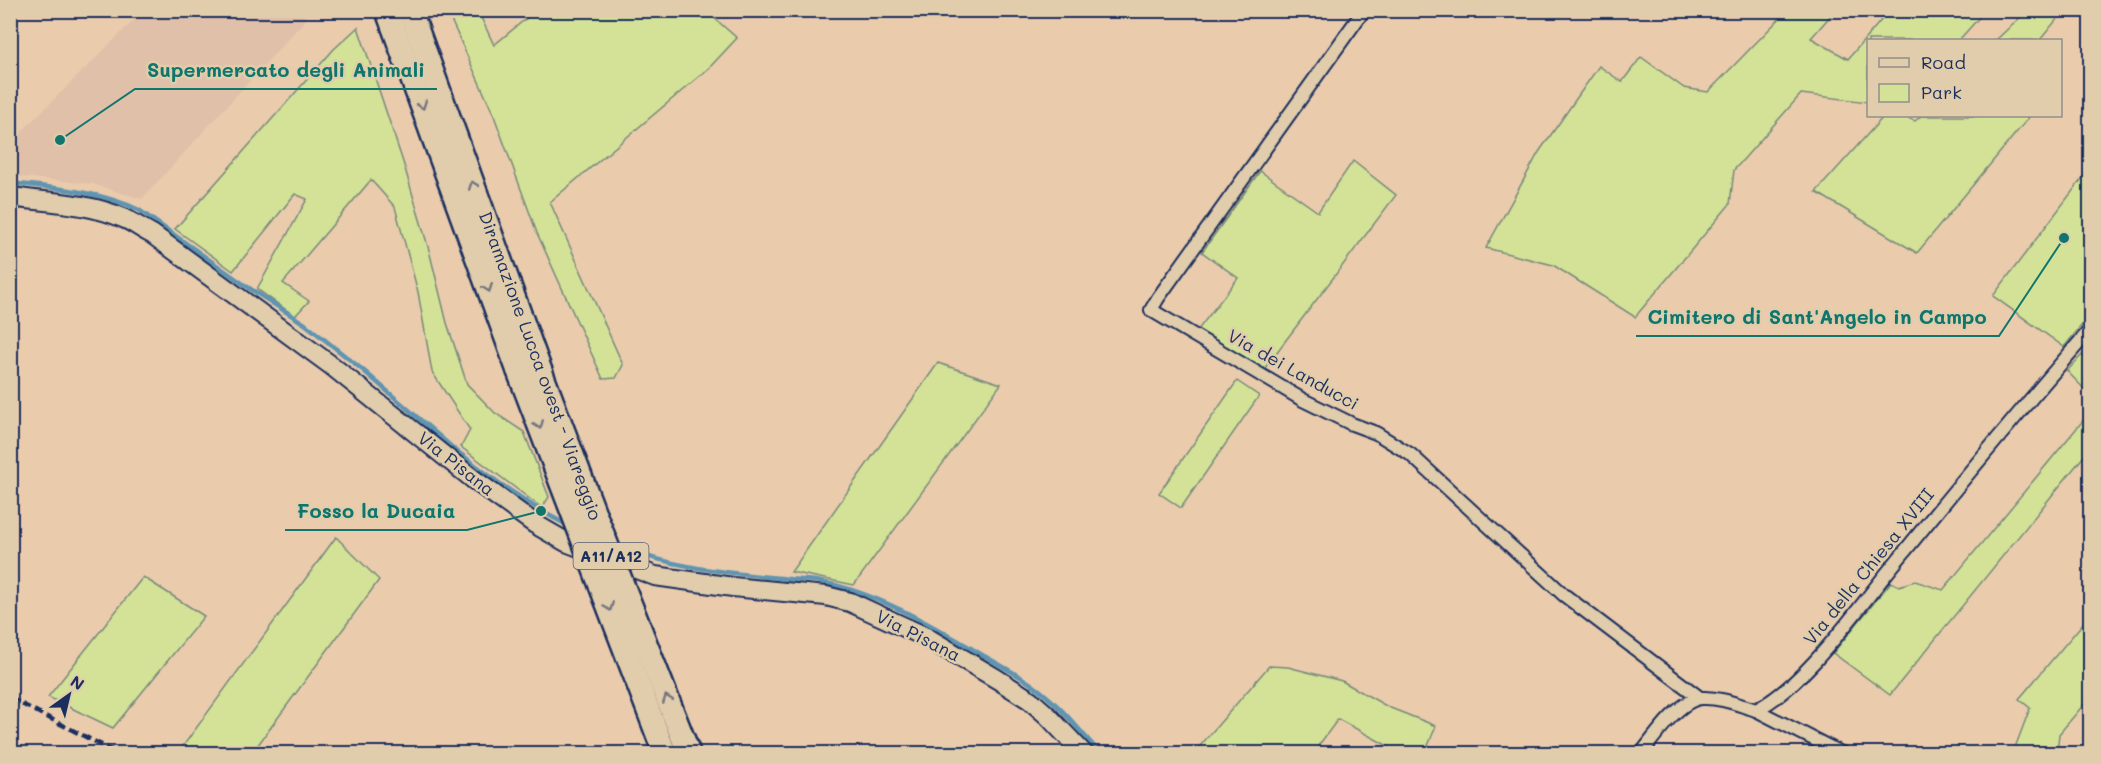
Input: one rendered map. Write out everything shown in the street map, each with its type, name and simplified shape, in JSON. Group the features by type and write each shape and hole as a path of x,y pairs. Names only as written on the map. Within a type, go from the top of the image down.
{"highway":[{"name":"Diramazione Lucca ovest - Viareggio","path":"387,10 527,364 689,753"},
{"name":"Diramazione Lucca ovest - Viareggio","path":"410,10 527,364 665,753"}],"main road":[{"name":"Via Pisana","path":"10,197 104,212 122,218 152,234 332,366 473,479 535,524 566,542 655,576 733,587 826,596 856,604 926,637 1030,700 1084,753"}],"street":[{"name":"Via dei Landucci","path":"1364,10 1151,310 1303,400 1376,433 1410,454 1564,595 1700,698"},
{"name":"Via della Chiesa XVIII","path":"1756,710 1774,701 1817,659 2022,408 2091,330"},
{"path":"1641,753 1671,717 1684,705 1700,698 1726,701 1756,710 1843,753"}],"shaded area":[{"path":"143,11 299,11 307,18 142,199 92,184 11,176 11,142"}],"green space":[{"path":"1982,10 1984,12 1960,39 1867,39 1867,102 1801,94 1734,170 1730,204 1635,317 1553,265 1486,248 1539,152 1599,66 1622,82 1641,57 1684,88 1708,92 1787,11 1828,11 1832,14 1811,38 1848,59 1889,11"},
{"path":"447,11 478,11 494,45 535,11 706,11 737,38 709,68 550,202 623,365 616,378 603,379 537,233 493,113"},
{"path":"2027,11 2048,11 2058,18 2041,39 1997,39"},
{"path":"358,27 403,162 429,250 447,323 467,384 495,413 524,432 549,497 542,508 461,447 470,430 432,372 418,292 395,207 371,180 283,283 309,301 295,316 257,289 307,199 295,194 233,271 175,229 334,49"},
{"path":"1883,117 1905,117 1915,121 1920,117 2029,117 1917,253 1816,192"},
{"path":"1353,161 1396,195 1264,369 1197,331 1238,278 1202,252 1260,171 1318,212"},
{"path":"2084,176 2090,181 2090,315 2064,347 1993,296"},
{"path":"2082,355 2090,362 2090,395 2067,371"},
{"path":"938,363 1001,384 854,585 791,572"},
{"path":"1237,381 1259,396 1181,508 1159,493"},
{"path":"2090,412 2090,451 1890,695 1833,653 1891,582 1899,586 1915,581 1943,590"},
{"path":"336,537 379,580 252,753 178,753"},
{"path":"143,577 204,616 113,728 48,697"},
{"path":"2090,615 2090,697 2059,734 2057,753 2013,753 2030,708 2019,699"},
{"path":"1269,666 1288,667 1342,681 1388,707 1436,726 1425,753 1401,753 1338,719 1313,753 1194,753"}],"waterway":[{"path":"10,183 92,194 139,210 249,288 305,324 364,371 454,449 499,483 541,511 569,526"},
{"path":"615,545 657,559 701,568 816,581 838,586 882,602 946,634 1028,682 1058,706 1101,754"}],"railway":[{"path":"10,698 119,754"}],"place":[{"name":"Supermercato degli Animali","path":"60,140"},
{"name":"Cimitero di Sant'Angelo in Campo","path":"2064,238"},
{"name":"Fosso la Ducaia","path":"541,511"}]}
